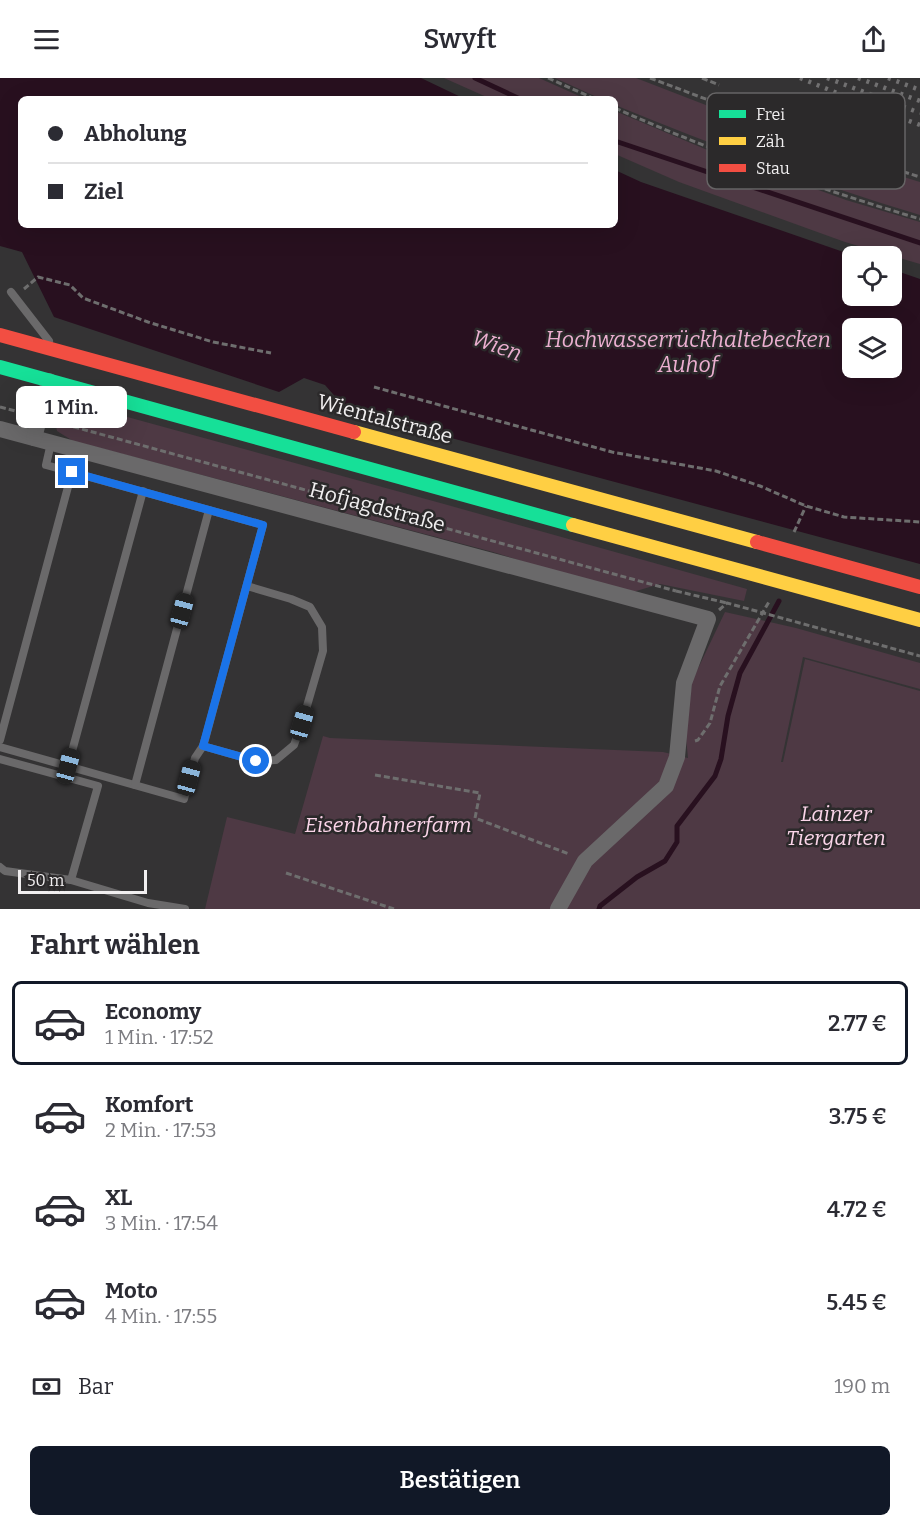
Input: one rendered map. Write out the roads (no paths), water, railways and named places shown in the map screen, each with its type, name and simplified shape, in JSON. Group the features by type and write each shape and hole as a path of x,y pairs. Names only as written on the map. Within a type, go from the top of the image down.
{"main road":[{"name":"Wientalstraße","path":"0,335 920,587"},
{"path":"0,368 920,620"}],"street":[{"path":"34,438 49,381"},
{"name":"Hofjagdstraße","path":"0,429 708,619 684,683 677,757 666,786 585,861 558,909"}],"lane":[{"path":"11,292 57,351"},
{"path":"0,747 184,799 195,758 203,746 263,525 46,465 51,443"},
{"path":"0,740 72,472"},
{"path":"68,766 143,491"},
{"path":"135,785 209,510"},
{"path":"203,746 256,761 276,760 294,745 322,651 322,627 310,607 247,586"},
{"path":"0,759 98,786 71,880"},
{"path":"0,867 5,870 71,880 148,903 185,909"}],"water":[{"name":"Hochwasserrückhaltebecken Auhof","path":"0,78 421,78 459,96 18,96 18,228 618,228 618,171 641,182 842,252 842,306 902,306 902,273 920,279 920,564 347,410 325,385 304,378 279,392 54,317 22,252 0,246"}],"waterway":[{"path":"475,78 514,96"},
{"path":"618,142 707,172"},
{"path":"759,189 920,243"},
{"path":"599,909 637,877 665,861 677,842 677,826 715,776 721,759 728,716 740,673 779,601"}],"railway":[{"path":"800,78 837,93"},
{"path":"827,78 867,93"},
{"path":"858,78 898,93"},
{"path":"888,78 920,90"},
{"path":"905,95 920,101"},
{"path":"905,107 920,113"},
{"path":"905,120 920,125"}],"water label":[{"name":"Wien","path":"497,345"}],"park label":[{"name":"Eisenbahnerfarm","path":"388,825"},
{"name":"Lainzer Tiergarten","path":"836,826"}]}
